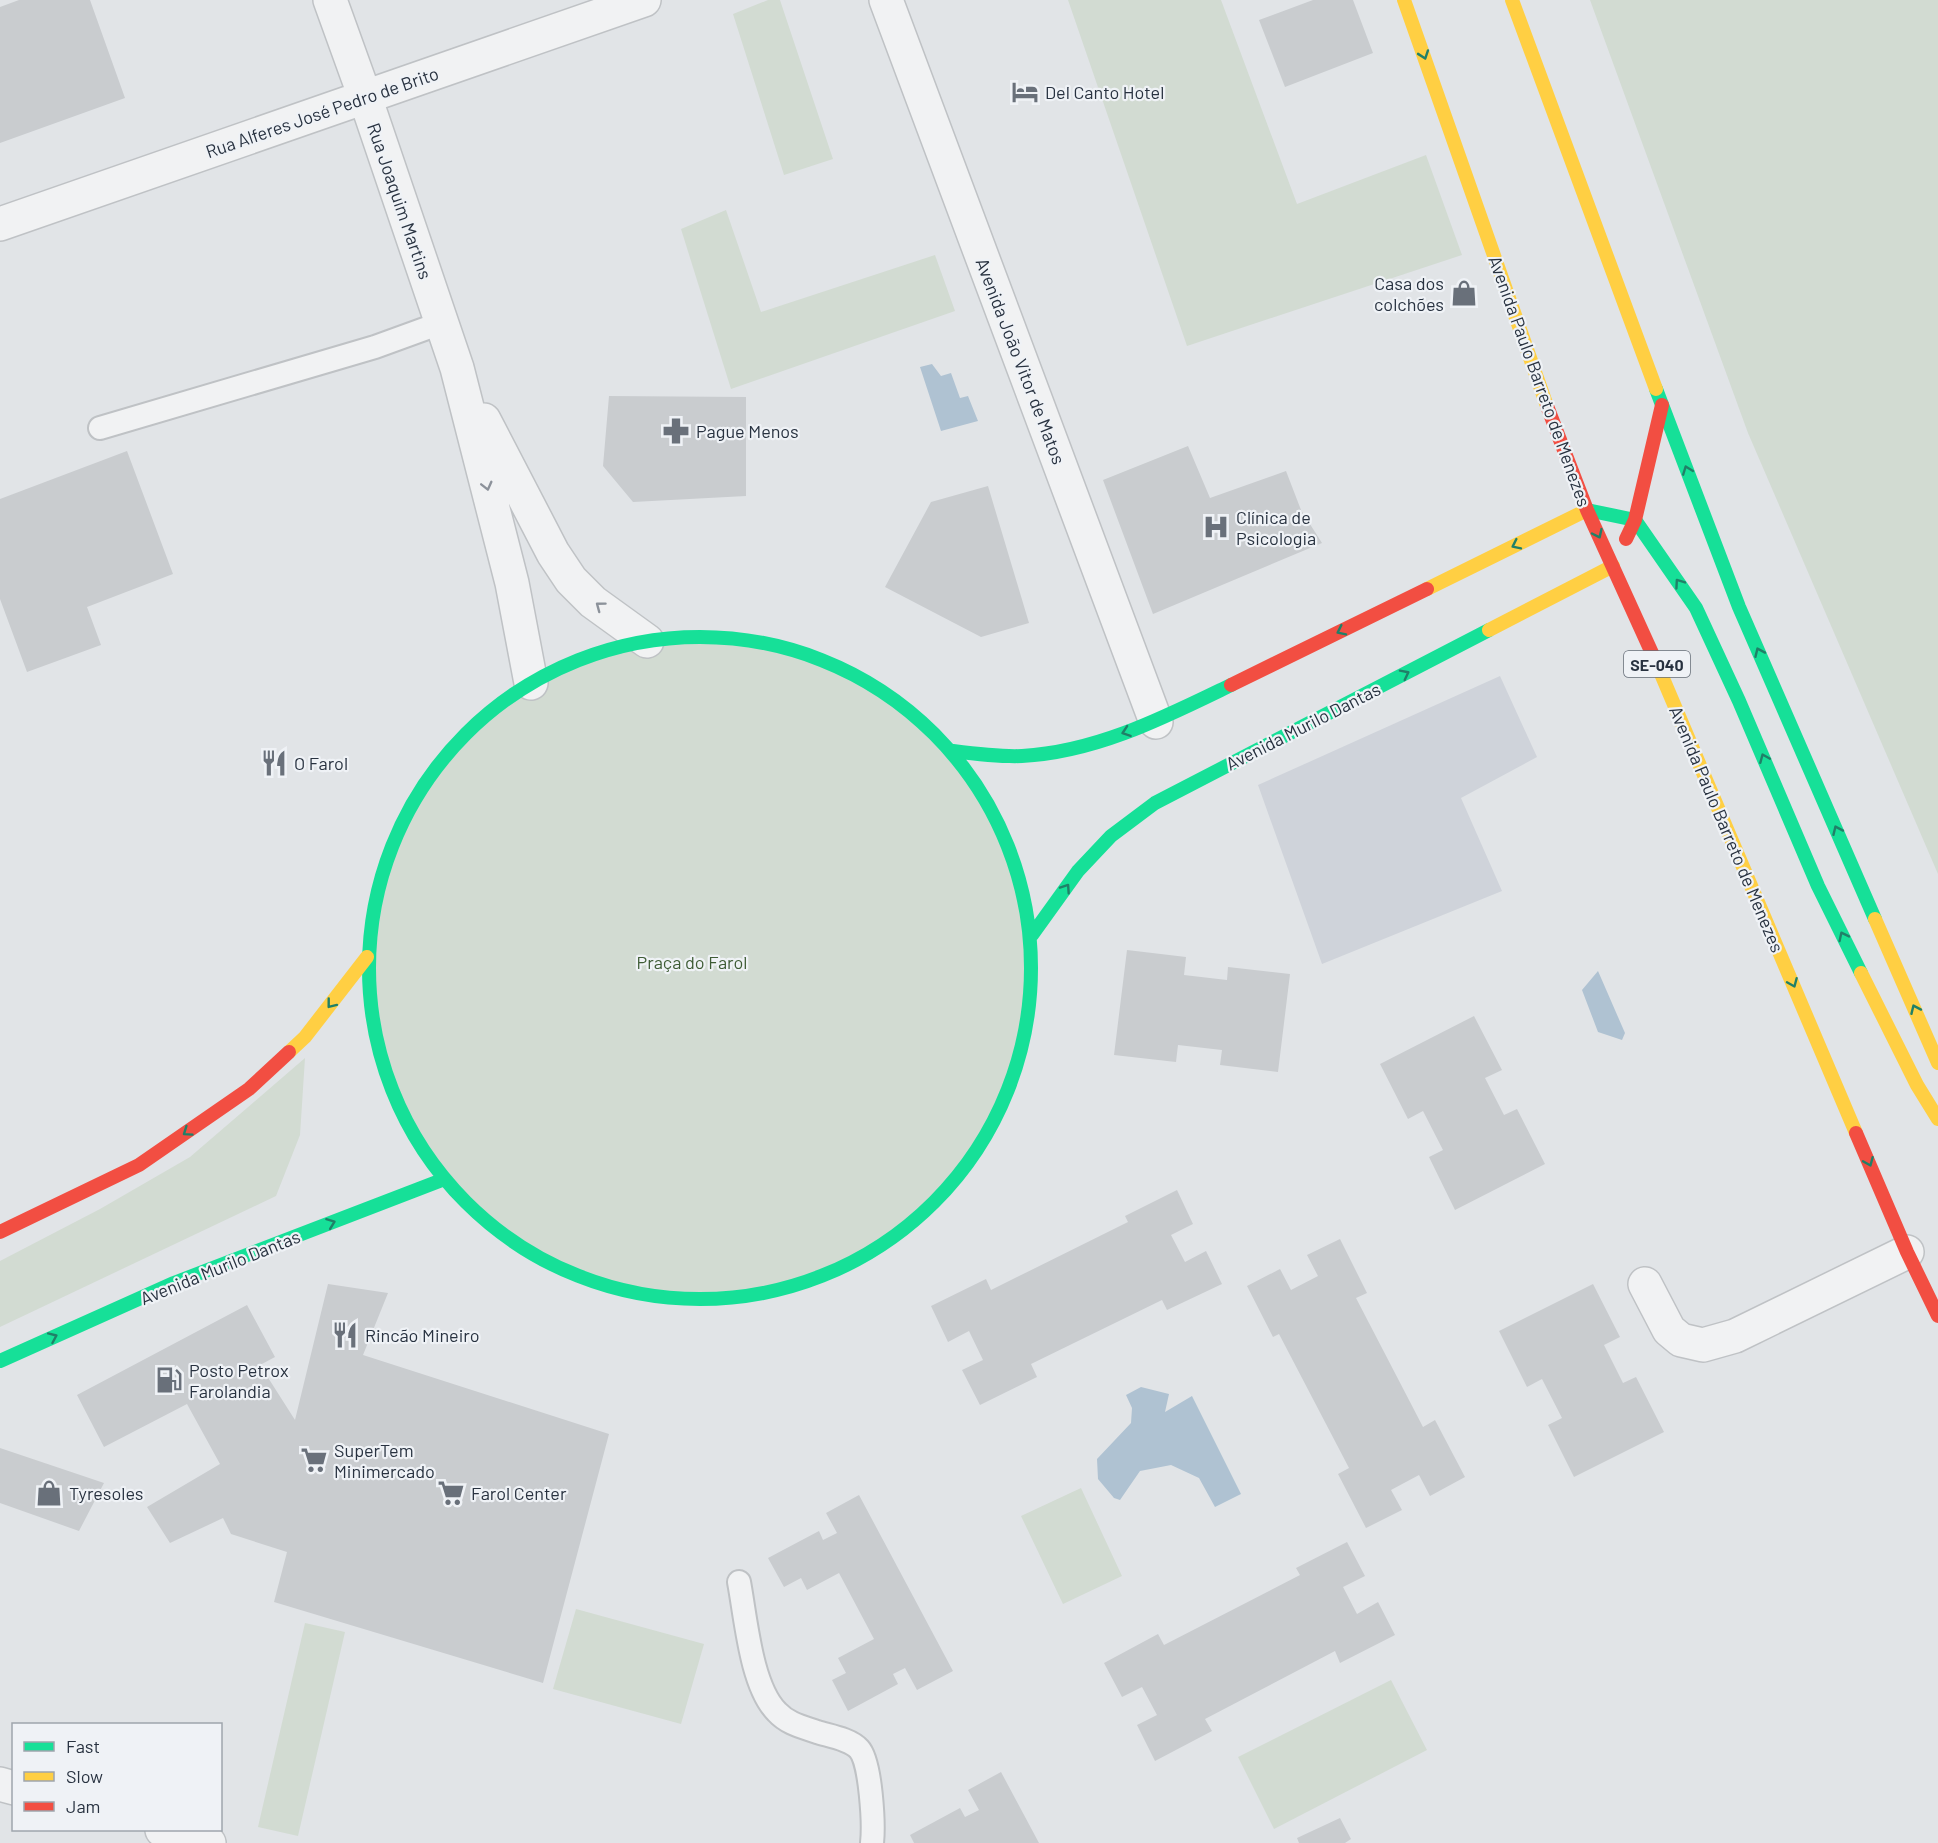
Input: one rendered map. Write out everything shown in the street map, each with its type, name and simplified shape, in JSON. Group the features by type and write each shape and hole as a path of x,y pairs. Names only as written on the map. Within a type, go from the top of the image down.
{"main road":[{"name":"Avenida Paulo Barreto de Menezes","path":"1404,0 1560,441 1587,510 1645,635 1907,1252 1938,1316"},
{"path":"1512,0 1739,607 1938,1063"},
{"path":"1613,566 1635,520 1662,405"},
{"path":"953,751 1005,756 1050,752 1091,744 1156,722 1587,510 1635,520 1696,608 1739,701 1818,886 1917,1085 1938,1119"},
{"name":"Avenida Murilo Dantas","path":"1032,935 1078,871 1111,836 1155,803 1613,566"},
{"path":"715,637 783,646 846,669 904,705 953,751 1007,837 1032,935 1028,1024 1001,1110 952,1184 885,1243 805,1283 717,1300 627,1293 543,1262 442,1180 410,1133 374,1040 367,957 374,902 390,849 414,799 446,754 486,715 531,683 611,649 647,641 715,637"},
{"path":"0,1232 139,1165 249,1089 305,1037 367,957"},
{"name":"Avenida Murilo Dantas","path":"0,1361 174,1283 442,1180"}],"street":[{"name":"Rua Joaquim Martins","path":"330,0 456,368 512,583 531,683"},
{"name":"Rua Alferes José Pedro de Brito","path":"0,224 644,0"},
{"name":"Avenida João Vitor de Matos","path":"886,0 1156,722"},
{"name":"Rua Joaquim Martins","path":"456,368 554,553 572,580 593,602 647,641"},
{"path":"1644,1284 1669,1330 1681,1340 1703,1345 1735,1336 1907,1252"},
{"path":"165,1835 210,1843"}],"lane":[{"path":"100,428 375,347 441,323"},
{"path":"739,1582 754,1664 762,1692 771,1705 790,1723 850,1742 860,1749 865,1759 874,1824 872,1843"}],"shaded area":[{"path":"1500,676 1537,757 1461,798 1502,891 1322,964 1258,785"}],"green space":[{"path":"768,0 780,0 833,159 784,175 733,14"},
{"path":"1068,0 1221,0 1297,204 1426,155 1462,255 1187,346"},
{"path":"1590,0 1938,0 1938,874 1748,433"},
{"path":"726,210 761,312 935,255 955,311 731,389 681,229"},
{"name":"Praça do Farol","path":"700,637 765,643 827,662 884,693 934,734 975,784 1006,841 1025,903 1031,968 1025,1033 1006,1095 975,1152 934,1202 884,1243 827,1274 765,1293 700,1299 635,1293 573,1274 516,1243 466,1202 425,1152 394,1095 375,1033 369,968 375,903 394,841 425,784 466,734 516,693 573,662 635,643"},
{"path":"305,1058 300,1135 276,1196 0,1327 0,1261 100,1209 190,1157"},
{"path":"1081,1488 1122,1576 1063,1604 1021,1516"},
{"path":"576,1609 704,1644 681,1724 553,1689"},
{"path":"305,1623 345,1632 298,1836 258,1827"},
{"path":"1391,1680 1427,1750 1274,1829 1238,1757"}],"water":[{"path":"932,364 941,376 951,373 960,398 968,396 978,421 941,431 920,367"},
{"path":"1598,971 1625,1033 1622,1040 1598,1032 1582,990"},
{"path":"1141,1387 1169,1394 1165,1412 1192,1396 1241,1494 1215,1507 1199,1478 1171,1465 1140,1471 1120,1500 1114,1498 1098,1479 1097,1459 1131,1423 1132,1408 1126,1395"}],"building":[{"path":"19,0 90,0 125,98 0,143 0,7"},
{"path":"1313,0 1353,0 1373,53 1285,87 1259,20"},
{"name":"Pague Menos","path":"609,396 746,397 746,496 633,502 603,466"},
{"name":"Clínica de Psicologia","path":"1188,446 1210,498 1286,471 1301,510 1322,543 1153,614 1103,480"},
{"path":"127,451 173,574 87,607 101,645 27,672 0,599 0,499"},
{"path":"988,486 1029,623 981,637 885,587 931,502"},
{"path":"1127,950 1186,957 1184,975 1227,980 1228,967 1290,974 1278,1072 1220,1065 1222,1050 1178,1045 1176,1062 1114,1055"},
{"path":"1474,1016 1502,1070 1485,1078 1504,1115 1517,1109 1545,1164 1455,1210 1429,1157 1443,1150 1423,1111 1408,1119 1380,1064"},
{"path":"1177,1190 1193,1224 1171,1235 1185,1262 1206,1251 1222,1284 1167,1310 1162,1300 1031,1364 1037,1377 980,1405 962,1370 983,1360 969,1331 948,1342 931,1306 986,1279 991,1290 1128,1222 1125,1216"},
{"path":"1340,1239 1367,1293 1356,1298 1423,1427 1435,1420 1465,1477 1430,1496 1419,1475 1391,1490 1402,1510 1366,1528 1338,1474 1349,1468 1279,1334 1273,1337 1247,1286 1280,1269 1291,1290 1318,1276 1307,1255"},
{"name":"Farol Center","path":"328,1284 388,1293 363,1355 609,1434 543,1683 274,1602 287,1552 231,1534 223,1518 170,1543 147,1507 220,1464 187,1404 104,1447 77,1395 247,1305 275,1357 260,1365 295,1420"},
{"path":"1593,1284 1620,1337 1604,1345 1623,1383 1636,1377 1664,1432 1574,1477 1548,1425 1562,1418 1542,1379 1527,1387 1499,1331"},
{"name":"Tyresoles","path":"0,1448 104,1483 79,1531 0,1503"},
{"path":"859,1495 953,1671 917,1690 905,1668 893,1674 898,1684 848,1711 832,1680 846,1673 838,1658 874,1639 839,1573 807,1590 801,1578 784,1587 768,1558 819,1531 823,1540 837,1533 826,1513"},
{"path":"1347,1542 1365,1576 1343,1587 1357,1614 1378,1602 1395,1635 1340,1663 1335,1651 1205,1719 1212,1731 1155,1761 1137,1725 1157,1715 1142,1687 1122,1697 1104,1663 1158,1634 1164,1645 1300,1575 1296,1568"},
{"path":"1001,1772 1039,1843 914,1843 910,1835 960,1808 965,1817 979,1810 968,1790"},
{"path":"1340,1818 1351,1839 1345,1843 1299,1843 1297,1838"}],"traffic: fast":[{"path":"1656,389 1739,607 1875,919"},
{"path":"1587,510 1635,520 1696,608 1739,701 1818,886 1861,973"},
{"path":"1032,935 1078,871 1111,836 1155,803 1489,630"},
{"path":"700,637 765,643 827,662 884,693 934,734 975,784 1006,841 1025,903 1031,968 1025,1033 1006,1095 975,1152 934,1202 884,1243 827,1274 765,1293 700,1299 635,1293 573,1274 516,1243 466,1202 425,1152 394,1095 375,1033 369,968 375,903 394,841 425,784 466,734 516,693 573,662 635,643 700,637"},
{"path":"953,751 996,756 1022,756 1077,748 1130,731 1231,685"},
{"path":"0,1361 174,1283 442,1180"}],"traffic: slow":[{"path":"1404,0 1547,406"},
{"path":"1512,0 1656,389"},
{"path":"1427,589 1587,510"},
{"path":"1489,630 1613,566"},
{"path":"1656,662 1856,1133"},
{"path":"1875,919 1938,1063"},
{"path":"289,1052 305,1037 367,957"},
{"path":"1861,973 1917,1085 1938,1119"}],"traffic: jam":[{"path":"1626,539 1635,520 1662,405"},
{"path":"1547,406 1587,510 1656,662"},
{"path":"1231,685 1427,589"},
{"path":"0,1232 139,1165 249,1089 289,1052"},
{"path":"1856,1133 1907,1252 1938,1316"}],"place":[{"name":"Del Canto Hotel","path":"1025,92"},
{"name":"Casa dos colchões","path":"1464,293"},
{"name":"Pague Menos","path":"676,431"},
{"name":"Clínica de Psicologia","path":"1216,527"},
{"name":"O Farol","path":"274,763"},
{"name":"Rincão Mineiro","path":"345,1335"},
{"name":"Posto Petrox Farolandia","path":"169,1380"},
{"name":"SuperTem Minimercado","path":"314,1460"},
{"name":"Tyresoles","path":"49,1493"},
{"name":"Farol Center","path":"451,1493"}]}
